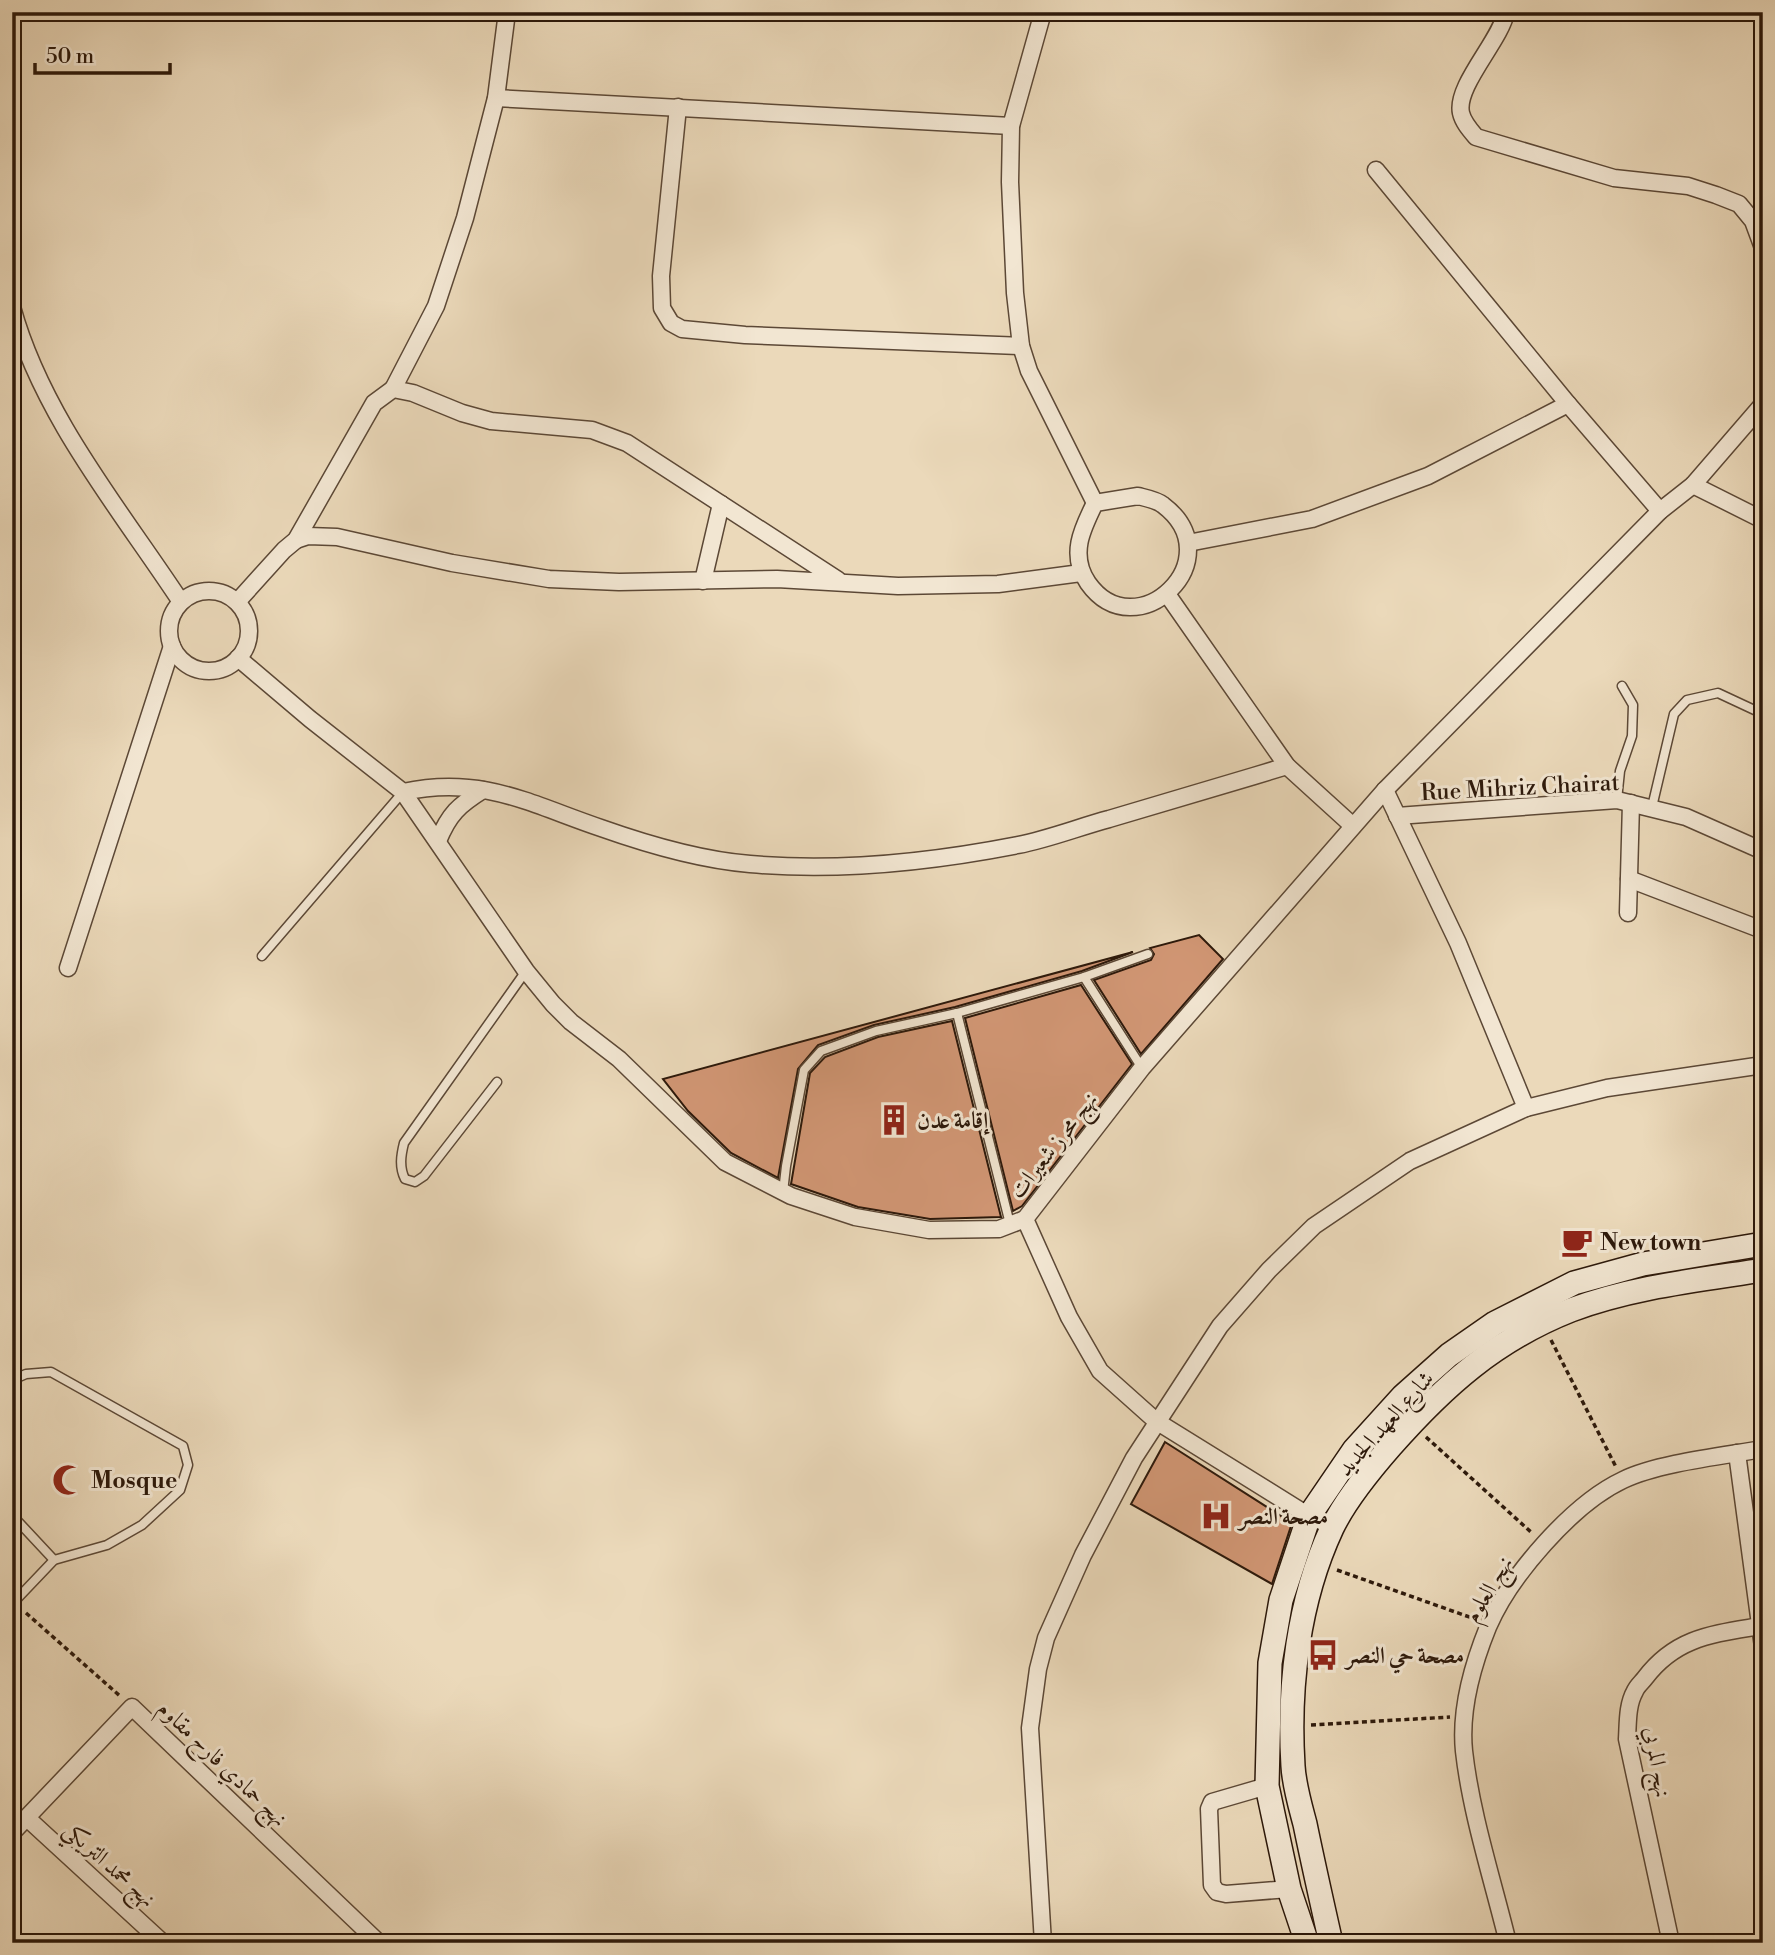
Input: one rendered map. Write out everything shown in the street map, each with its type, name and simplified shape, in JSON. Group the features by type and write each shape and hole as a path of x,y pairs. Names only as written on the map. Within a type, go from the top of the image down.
{"main road":[{"name":"شارع العهد الجديد","path":"1307,1943 1289,1889 1266,1786 1270,1663 1281,1600 1309,1516 1354,1450 1403,1396 1449,1355 1495,1323 1574,1283 1643,1264 1763,1244"},
{"name":"شارع العهد الجديد","path":"1331,1943 1293,1770 1291,1726 1295,1662 1307,1602 1333,1526 1371,1469 1411,1423 1462,1374 1506,1342 1573,1309 1646,1289 1763,1270"}],"street":[{"path":"237,602 296,540 374,403 393,389 436,306 465,218 496,98 507,12"},
{"path":"1043,12 1011,126 1010,182 1015,293 1021,346 1029,371 1095,503"},
{"path":"1506,12 1462,95 1460,111 1476,137 1614,178 1688,186 1716,195 1738,204 1746,213 1753,222 1763,248"},
{"path":"496,98 1011,126"},
{"path":"678,107 661,276 662,308 671,323 682,330 745,335 1021,346"},
{"path":"1376,170 1568,404 1660,510"},
{"path":"12,307 36,374 58,416 181,602"},
{"path":"393,389 413,393 462,413 491,421 592,430 627,443 841,582"},
{"path":"1188,543 1312,519 1428,476 1568,404"},
{"name":"نهج محرز شعيرات","path":"1333,1526 1309,1516 1156,1421 1100,1371 1018,1222 1142,1068 1385,790 1660,510 1693,485 1763,404"},
{"path":"1693,485 1763,520"},
{"path":"1138,496 1161,504 1179,520 1188,543 1187,562 1180,580 1167,594 1154,602 1122,606 1094,591 1081,573 1077,556 1081,532 1095,503 1138,496"},
{"path":"703,581 721,504"},
{"path":"296,540 309,536 337,537 452,563 549,579 777,579 898,586 998,584 1081,573"},
{"path":"209,591 224,594 237,602 246,615 249,630 246,645 238,658 225,667 210,671 194,668 181,659 172,646 169,631 172,615 181,602 194,594 209,591"},
{"path":"1167,594 1287,766 1353,826"},
{"path":"68,968 172,646"},
{"path":"238,658 403,792 526,971 553,1004 571,1022 619,1059 725,1162 783,1192 855,1217 929,1230 999,1229 1018,1222"},
{"path":"403,792 429,786 483,790 517,796 600,828 674,851 749,864 835,866 918,861 1020,845 1287,766"},
{"path":"438,841 446,822 460,805 483,790"},
{"path":"1385,790 1458,943 1526,1108"},
{"path":"1624,802 1629,879 1628,913"},
{"name":"Rue Mihriz Chairat","path":"1397,816 1624,802 1686,817 1763,851"},
{"path":"1629,879 1757,928"},
{"path":"1038,1942 1030,1728 1038,1669 1046,1638 1083,1555 1156,1421 1220,1326 1269,1270 1314,1226 1410,1161 1526,1108 1607,1088 1763,1065"},
{"name":"نهج العلوم","path":"1508,1943 1464,1750 1465,1716 1474,1667 1489,1625 1517,1578 1559,1528 1587,1503 1623,1480 1651,1470 1763,1449"},
{"path":"1737,1454 1763,1647"},
{"name":"نهج المربي","path":"1671,1943 1627,1739 1635,1691 1653,1666 1677,1646 1706,1635 1760,1626"},
{"name":"نهج حمادي فارح مقاوم","path":"12,1833 132,1707 379,1943"},
{"path":"1266,1786 1212,1802 1209,1809 1212,1885 1217,1892 1226,1894 1289,1889"},
{"name":"نهج محمد التريكي","path":"27,1818 163,1943"}],"lane":[{"path":"1622,686 1633,705 1632,736 1620,771 1624,802"},
{"path":"1652,807 1674,714 1687,700 1718,693 1763,714"},
{"path":"262,956 403,792"},
{"path":"783,1192 804,1070 821,1051 876,1031 957,1013 1084,977 1148,954"},
{"path":"497,1082 424,1176 415,1182 405,1179 401,1155 404,1143 526,971"},
{"path":"1084,977 1142,1068"},
{"path":"957,1013 1018,1222"},
{"path":"12,1380 26,1374 51,1372 183,1446 188,1465 180,1490 142,1525 107,1545 54,1560 13,1602"},
{"path":"12,1515 54,1560"}],"path":[{"path":"1542,1323 1623,1480"},
{"path":"1411,1423 1545,1545"},
{"path":"1318,1564 1489,1625"},
{"path":"13,1602 132,1707"},
{"path":"1291,1726 1465,1716"}],"building":[{"path":"1199,935 1223,959 1141,1054 1094,980 1151,960 1154,954 1150,948"},
{"path":"1133,952 1082,971 955,1007 874,1025 818,1045 798,1069 778,1178 731,1153 688,1111 663,1079"},
{"path":"1081,985 1132,1064 1022,1206 1013,1211 965,1018"},
{"path":"952,1021 1001,1217 930,1219 858,1207 791,1184 810,1073 825,1057 878,1037"},
{"name":"مصحة النصر","path":"1165,1442 1292,1523 1272,1584 1131,1504"}],"place":[{"name":"إقامة عدن","path":"894,1120"},
{"name":"New town","path":"1577,1242"},
{"name":"Mosque","path":"68,1480"},
{"name":"مصحة النصر","path":"1216,1516"},
{"name":"مصحة حي النصر","path":"1323,1655"}]}
